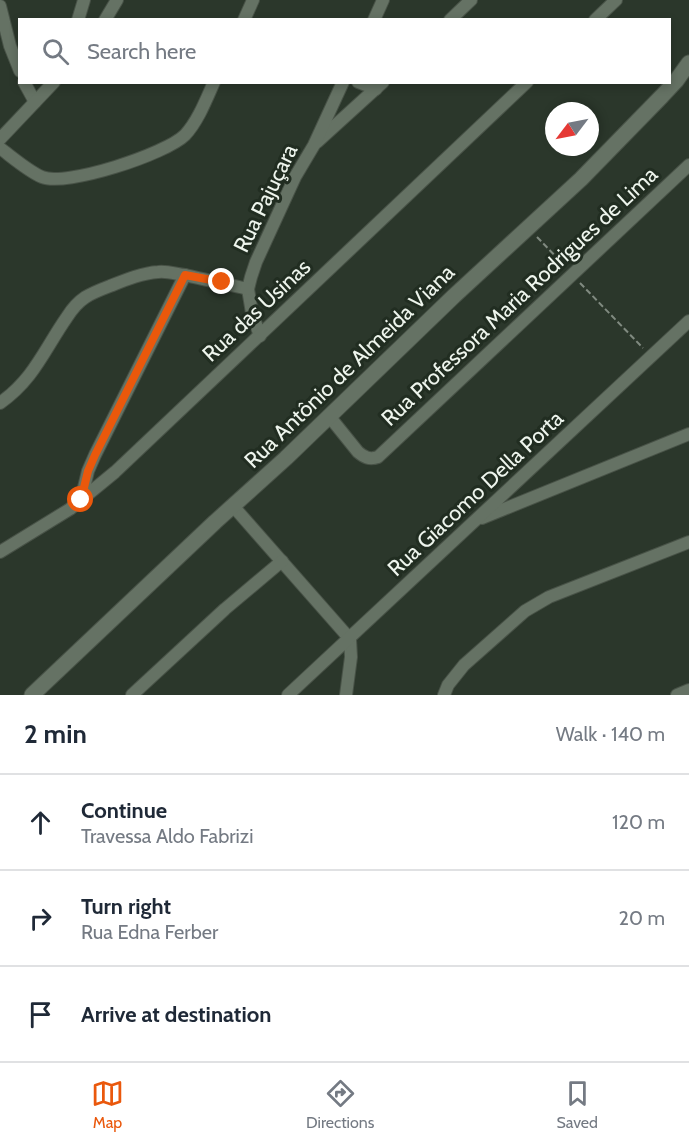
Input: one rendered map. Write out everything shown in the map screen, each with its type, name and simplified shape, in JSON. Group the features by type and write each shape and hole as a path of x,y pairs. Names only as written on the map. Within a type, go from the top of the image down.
{"street":[{"path":"79,18 84,0"},
{"path":"106,18 117,0"},
{"path":"245,18 253,0"},
{"path":"375,18 383,0"},
{"path":"452,18 471,0"},
{"path":"597,18 616,0"},
{"path":"0,6 10,46 18,66"},
{"name":"Rua Antônio de Almeida Viana","path":"32,695 581,179 662,96 689,63"},
{"path":"25,84 35,102"},
{"path":"0,139 52,84"},
{"path":"0,148 42,177 52,179 92,172 141,159 173,144 185,134 203,106 213,84"},
{"name":"Rua Pajuçara","path":"260,336 252,313 248,290 256,262 295,177 314,145 342,84"},
{"name":"Rua das Usinas","path":"0,552 70,509 140,450 525,84"},
{"path":"314,145 379,86"},
{"name":"Rua Professora Maria Rodrigues de Lima","path":"329,416 358,452 372,459 378,457 689,165"},
{"path":"0,403 18,390 31,375 76,304 93,292 122,280 156,272 174,272 248,290"},
{"path":"81,500 88,471 95,455 185,275"},
{"name":"Rua Giacomo Della Porta","path":"288,695 689,321"},
{"path":"477,520 689,434"},
{"path":"233,506 350,639 351,657 346,695"},
{"path":"444,695 448,685 464,665 525,611 549,597 689,542"},
{"path":"132,695 225,609 282,561"},
{"path":"677,695 689,690"}],"path":[{"path":"529,228 651,356"}],"route":[{"path":"81,500 88,471 95,455 185,275 222,282"}]}
